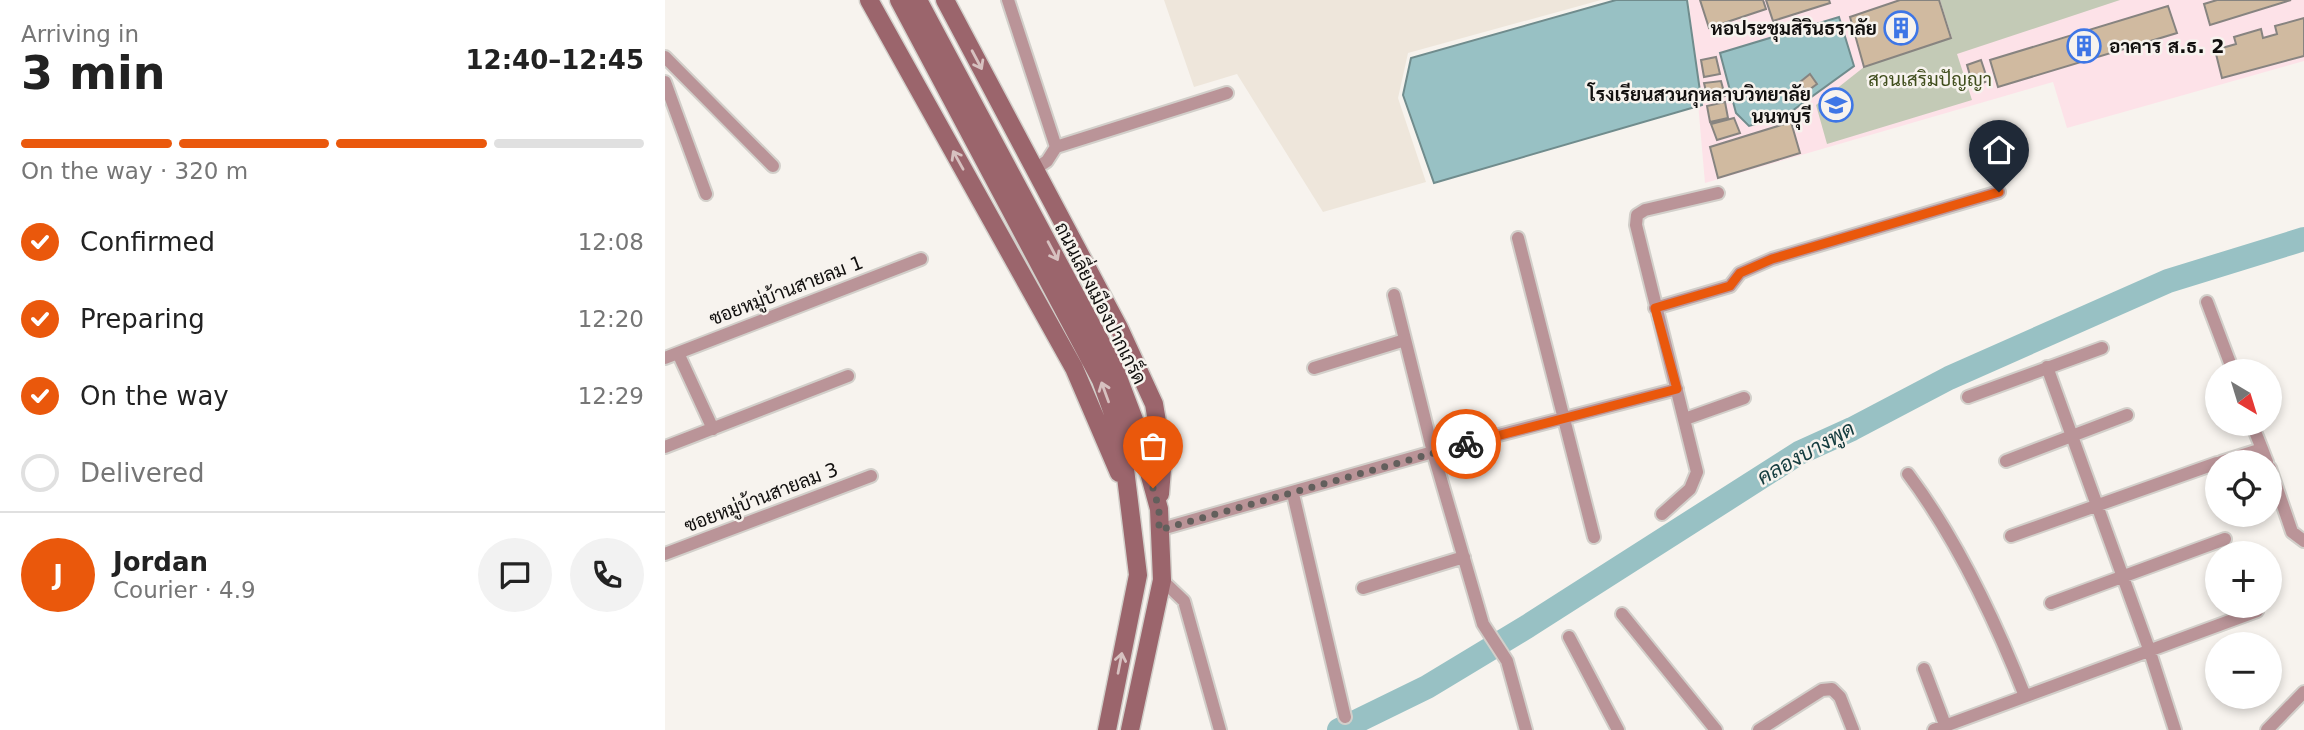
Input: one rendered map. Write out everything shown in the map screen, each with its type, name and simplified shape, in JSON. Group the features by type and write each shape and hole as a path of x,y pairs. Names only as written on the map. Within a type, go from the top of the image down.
{"main road":[{"name":"ถนนเลี่ยงเมืองปากเกร็ด","path":"898,0 1114,367 1136,425 1159,509 1162,580 1130,730"},
{"name":"ถนนเลี่ยงเมืองปากเกร็ด","path":"918,0 1101,380 1121,436 1138,575 1107,730"},
{"path":"945,0 1119,328 1154,404 1163,457 1159,509"},
{"path":"873,4 1074,368 1129,499"}],"street":[{"path":"1008,0 1056,147"},
{"path":"665,57 773,166"},
{"path":"665,82 706,194"},
{"path":"1035,169 1047,161 1056,147 1227,93"},
{"path":"1655,308 1730,286 1740,273 1772,259 1999,192"},
{"path":"1663,514 1690,489 1695,480 1685,419 1655,308 1636,225 1637,215 1645,210 1718,193"},
{"path":"1518,238 1594,537"},
{"name":"ซอยหมู่บ้านสายลม 1","path":"665,358 921,259"},
{"path":"1394,296 1433,452 1483,624 1507,661 1526,730"},
{"path":"2207,302 2228,359"},
{"path":"1314,368 1405,340"},
{"path":"1968,397 2102,348"},
{"path":"678,353 713,429"},
{"path":"2047,367 2149,649 2175,730"},
{"path":"665,447 848,376"},
{"path":"1159,530 1433,452 1564,421 1677,389"},
{"path":"1685,419 1744,398"},
{"path":"2006,461 2127,415"},
{"path":"2257,436 2262,449 2259,450"},
{"path":"2011,536 2205,468"},
{"path":"1908,474 1929,503 1999,631 2025,696"},
{"name":"ซอยหมู่บ้านสายลม 3","path":"665,554 871,477"},
{"path":"1293,494 1346,717"},
{"path":"2282,503 2292,532 2304,541"},
{"path":"2051,603 2225,539"},
{"path":"1363,588 1464,557"},
{"path":"1162,580 1184,601 1220,730"},
{"path":"1622,614 1716,730"},
{"path":"1924,669 1942,729 2237,618"},
{"path":"1569,637 1618,730"},
{"path":"1767,728 1822,690 1832,689 1840,697 1853,730"},
{"path":"2267,730 2304,692"}],"shaded area":[{"path":"1164,0 1601,0 1408,53 1398,98 1426,182 1323,212 1237,74 1194,87"},
{"name":"โรงเรียนสวนกุหลาบวิทยาลัย นนทบุรี","path":"1689,0 2304,0 2304,61 2067,128 2053,82 1705,183"}],"green space":[{"name":"สวนเสริมปัญญา","path":"1940,0 2120,0 1957,54 1972,100 1827,144 1816,105 1864,67 1952,38"}],"water":[{"path":"1616,0 1687,0 1702,105 1434,183 1403,95 1411,58"},
{"path":"1839,17 1854,66 1785,116 1749,126 1736,113 1720,53"}],"building":[{"path":"1700,0 1763,0 1766,9 1709,28"},
{"path":"1766,0 1829,0 1830,3 1773,21"},
{"name":"หอประชุมสิรินธราลัย","path":"1900,0 1939,0 1951,38 1864,67 1850,17"},
{"path":"2217,0 2291,0 2210,25 2204,4"},
{"name":"อาคาร ส.ธ. 2","path":"2168,6 2177,33 1998,87 1990,60"},
{"path":"2304,18 2304,56 2222,78 2215,50 2236,44 2234,37 2261,29 2263,38 2277,34 2275,26"},
{"path":"1716,57 1720,74 1704,77 1701,60"},
{"path":"1981,60 1988,81 1973,86 1967,65"},
{"path":"1810,74 1817,84 1806,92 1800,82"},
{"path":"1721,81 1725,96 1708,100 1704,83"},
{"path":"1725,102 1728,118 1710,122 1707,106"},
{"path":"1734,118 1740,133 1717,140 1711,124"},
{"path":"1791,122 1800,153 1718,178 1710,147"}],"waterway":[{"name":"คลองบางพูด","path":"1339,730 1427,687 1528,626 1799,453 1852,429 1949,378 2168,281 2304,239"}],"way so far":[{"path":"1153,488 1159,509 1159,530 1466,444"}],"place":[{"name":"หอประชุมสิรินธราลัย","path":"1901,28"},
{"name":"อาคาร ส.ธ. 2","path":"2084,46"},
{"name":"โรงเรียนสวนกุหลาบวิทยาลัย นนทบุรี","path":"1836,105"}],"route":[{"path":"1466,444 1564,421 1677,389 1655,308 1730,286 1740,273 1772,259 1999,192"}]}
